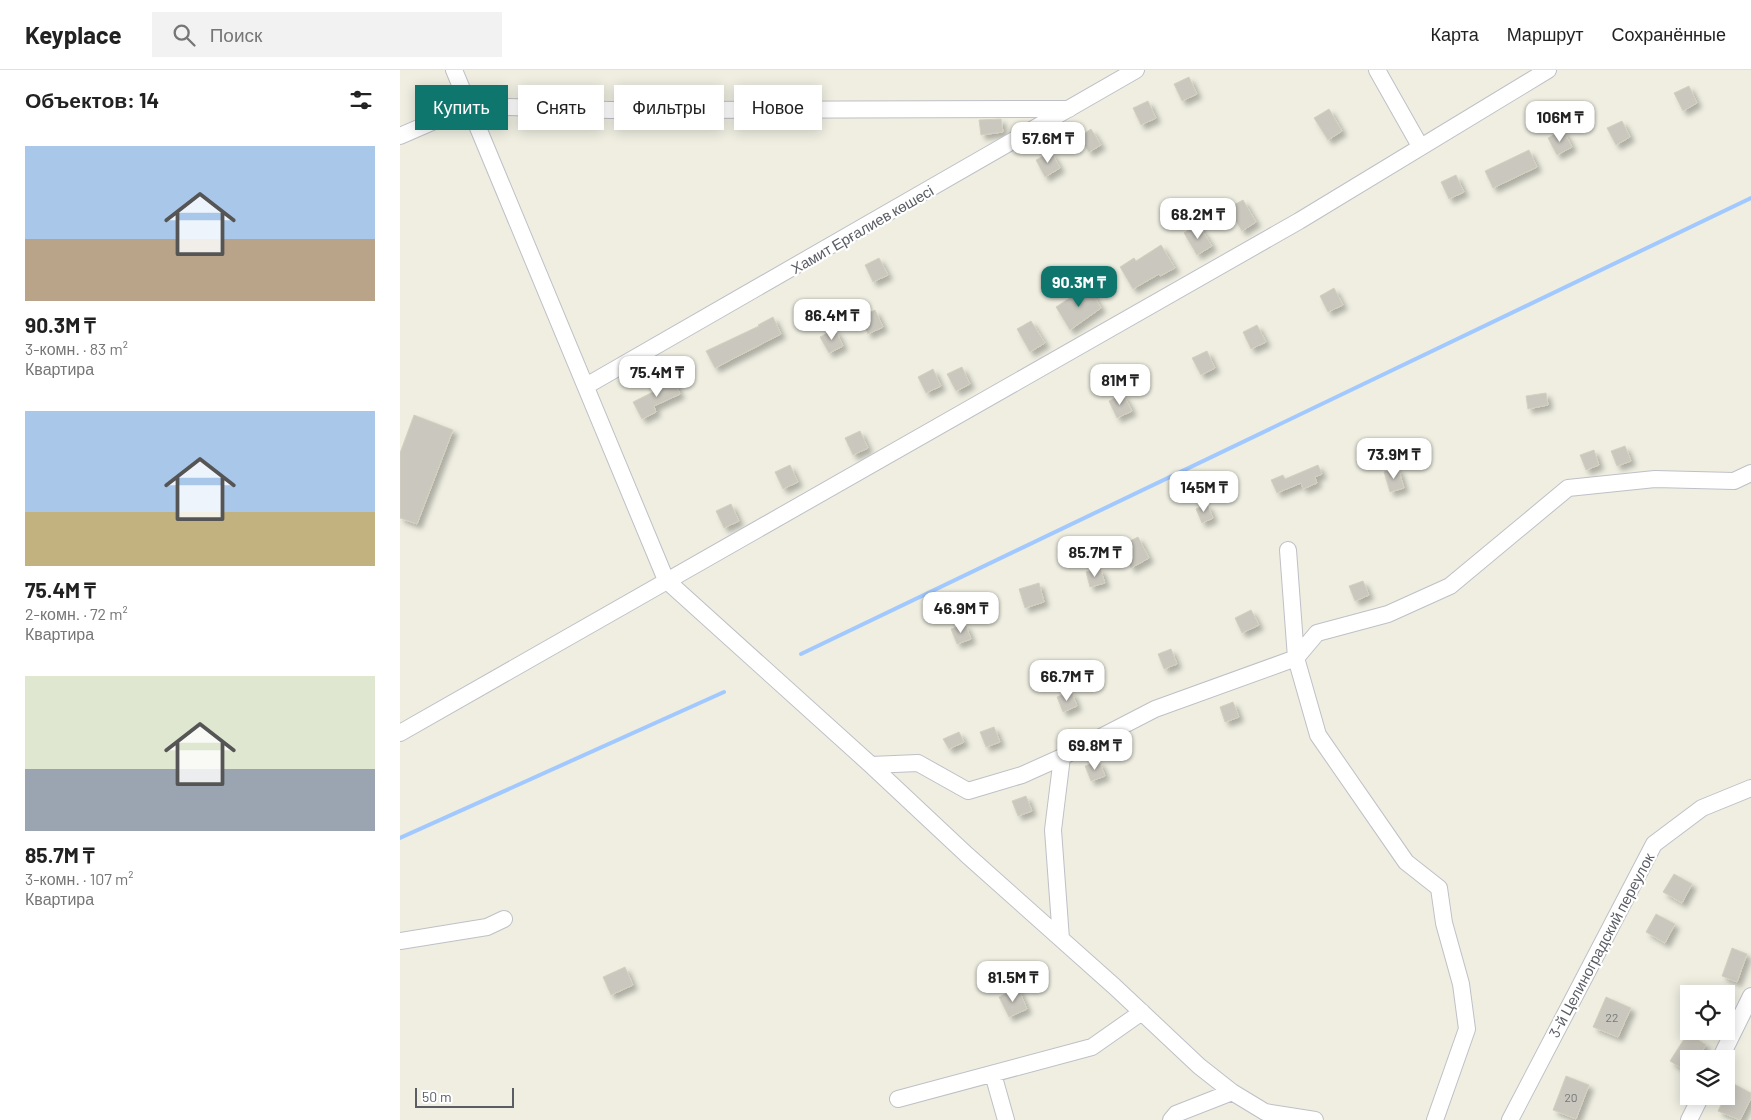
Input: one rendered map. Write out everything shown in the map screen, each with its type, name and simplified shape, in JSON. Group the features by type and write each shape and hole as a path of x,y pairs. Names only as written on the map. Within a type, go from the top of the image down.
{"street":[{"path":"454,70 460,85"},
{"name":"Хамит Ерғалиев көшесі","path":"586,386 1136,70"},
{"path":"1377,70 1420,146"},
{"path":"400,733 1298,221 1548,70"},
{"path":"508,107 610,110 1069,109"},
{"path":"400,136 415,129"},
{"path":"479,130 666,580 1199,1066 1232,1092 1265,1112 1315,1120"},
{"path":"871,765 918,763 968,791 1022,775 1062,757 1154,708 1296,658 1317,633 1388,614 1450,586 1568,488 1655,479 1734,481 1751,473"},
{"path":"1288,550 1296,658 1318,735 1406,862 1439,888 1444,923 1461,984 1467,1029 1435,1120"},
{"path":"1061,939 1053,830 1062,757"},
{"name":"3-й Целиноградский переулок","path":"1510,1120 1654,844 1702,808 1751,788"},
{"path":"400,941 487,927 504,919"},
{"path":"1724,1050 1751,996"},
{"path":"898,1099 1092,1047 1142,1012"},
{"path":"993,1074 1006,1120"},
{"path":"1171,1120 1176,1114 1232,1092"},
{"path":"1689,1120 1696,1105"}],"building":[{"path":"1189,77 1197,94 1182,101 1174,84"},
{"path":"1689,86 1697,103 1683,111 1674,93"},
{"path":"1148,101 1156,118 1141,125 1133,108"},
{"path":"1329,109 1342,131 1328,140 1314,118"},
{"path":"1001,119 1003,132 981,135 979,120"},
{"path":"1622,121 1630,137 1616,145 1607,128"},
{"path":"1091,129 1101,145 1089,152 1079,137"},
{"path":"1563,130 1572,147 1557,155 1548,138"},
{"path":"1529,150 1537,167 1493,188 1485,171"},
{"path":"1051,152 1060,168 1045,177 1036,160"},
{"path":"1456,175 1464,192 1449,199 1441,182"},
{"path":"1243,200 1256,222 1242,231 1228,208"},
{"path":"1198,224 1212,246 1197,255 1184,233"},
{"path":"1161,245 1175,268 1160,276 1159,274 1133,289 1120,267 1134,258 1136,261"},
{"path":"879,258 888,275 873,282 865,265"},
{"path":"1088,286 1101,308 1070,330 1056,307"},
{"path":"1334,288 1343,305 1328,312 1320,296"},
{"path":"875,310 883,327 868,334 860,317"},
{"path":"773,317 781,334 715,368 706,351 759,326"},
{"path":"1031,321 1045,343 1030,352 1017,329"},
{"path":"1257,325 1266,342 1251,349 1243,332"},
{"path":"835,329 843,346 829,353 820,337"},
{"path":"1207,351 1215,368 1201,375 1192,358"},
{"path":"962,367 970,384 956,391 947,374"},
{"path":"933,369 941,386 926,393 918,377"},
{"path":"672,377 680,394 654,406 656,412 642,419 633,402 659,389 657,384"},
{"path":"1546,393 1548,405 1528,409 1526,396"},
{"path":"1123,394 1132,411 1117,418 1109,401"},
{"path":"414,415 453,430 417,524 400,518 400,453"},
{"path":"860,431 868,448 853,455 845,438"},
{"path":"1625,446 1631,461 1617,466 1611,451"},
{"path":"1594,450 1599,465 1586,470 1580,455"},
{"path":"790,465 798,482 783,489 775,472"},
{"path":"1318,465 1322,474 1315,477 1317,483 1303,489 1301,483 1277,493 1271,480 1283,475 1285,479"},
{"path":"1398,468 1404,488 1390,492 1384,472"},
{"path":"731,504 739,521 724,528 716,511"},
{"path":"1207,504 1213,518 1202,523 1196,509"},
{"path":"1138,537 1149,558 1131,568 1120,546"},
{"path":"1100,568 1105,583 1090,587 1086,572"},
{"path":"1363,581 1369,595 1355,601 1349,586"},
{"path":"1039,583 1044,602 1025,608 1019,589"},
{"path":"1251,610 1259,625 1242,633 1235,618"},
{"path":"965,624 971,639 957,644 951,629"},
{"path":"1171,649 1177,664 1164,669 1158,654"},
{"path":"1071,691 1077,706 1063,712 1057,697"},
{"path":"1233,702 1239,717 1225,722 1220,707"},
{"path":"994,727 1000,742 986,747 980,732"},
{"path":"959,732 964,742 949,749 943,739"},
{"path":"1099,761 1105,776 1091,781 1085,766"},
{"path":"1026,796 1032,811 1018,816 1012,801"},
{"path":"1674,874 1692,884 1682,903 1663,892"},
{"path":"1656,914 1675,924 1665,943 1646,932"},
{"path":"1732,948 1747,954 1737,982 1722,976"},
{"path":"625,967 633,985 611,995 603,977"},
{"path":"1018,988 1027,1009 1009,1017 999,997"},
{"path":"1606,997 1631,1008 1618,1037 1593,1027"},
{"path":"1684,1040 1698,1040 1706,1045 1703,1050 1680,1050 1680,1067 1670,1061"},
{"path":"1566,1076 1589,1085 1576,1119 1553,1110"},
{"path":"1735,1085 1751,1093 1751,1098 1740,1120 1718,1111 1721,1105 1735,1105"}],"waterway":[{"path":"801,654 1751,198"},
{"path":"400,838 724,692"}]}
